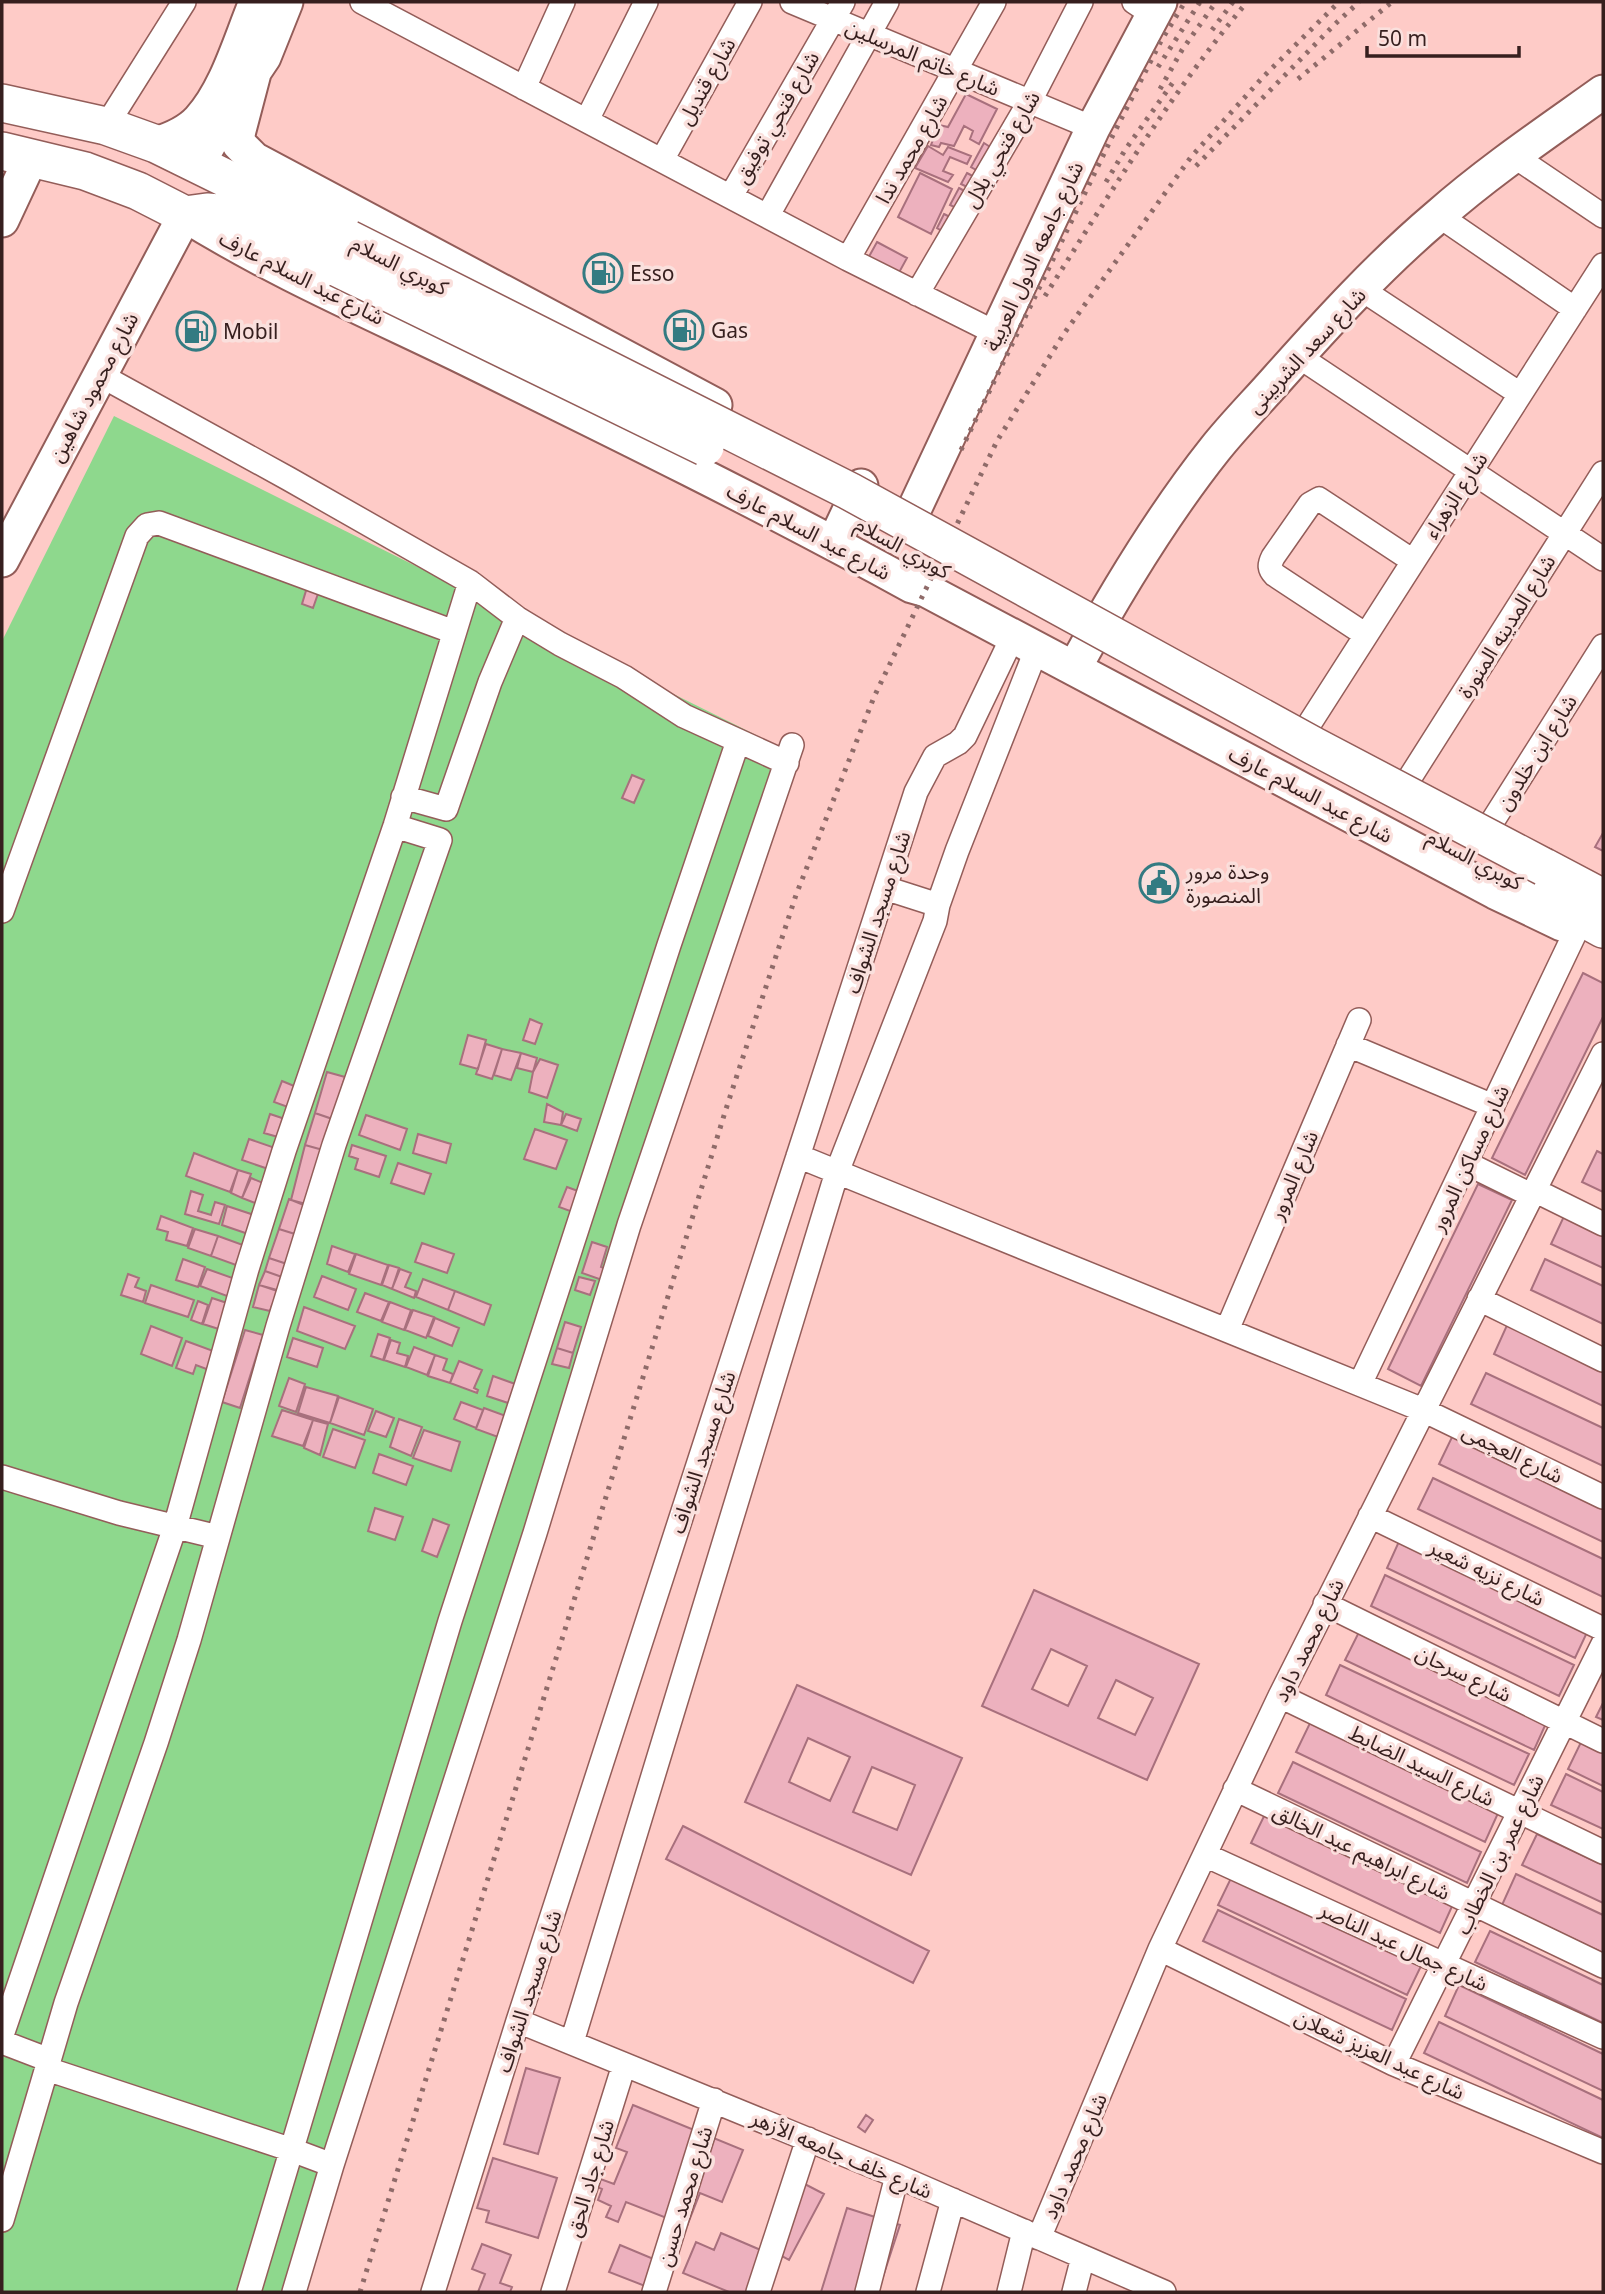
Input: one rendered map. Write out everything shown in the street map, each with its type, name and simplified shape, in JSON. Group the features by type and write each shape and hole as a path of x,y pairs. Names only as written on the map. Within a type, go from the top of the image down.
{"main road":[{"path":"156,144 179,136 198,121 226,76 256,2"},
{"path":"2,103 106,126 156,144 198,164 229,109 264,57 286,2"},
{"name":"شارع جامعه الدول العربية","path":"912,514 1148,6"},
{"path":"254,73 238,134 239,144 254,159 654,371 1102,618 1492,822 1533,865 1603,880"},
{"name":"شارع سعد الشربينى","path":"1074,667 1151,539 1215,449 1298,356 1361,289 1438,215 1514,156 1603,93"},
{"path":"2,220 16,155"},
{"name":"شارع عبد السلام عارف","path":"16,155 98,176 138,191 249,253 628,438 912,586 926,590 1494,892 1594,934"},
{"name":"كوبري السلام","path":"198,164 343,253 870,528 1088,650 1603,898"},
{"name":"كوبري السلام","path":"185,215 207,212 229,214 343,253"},
{"name":"شارع محمود شاهين","path":"2,560 185,215"},
{"path":"628,438 654,371"},
{"path":"834,543 861,486"},
{"path":"1494,892 1533,865"},
{"name":"كوبري السلام","path":"1533,865 1594,934"}],"street":[{"path":"106,126 184,2"},
{"path":"362,2 848,259 996,333"},
{"path":"524,88 563,2"},
{"path":"586,120 646,2"},
{"name":"شارع قنديل","path":"662,160 750,2"},
{"name":"شارع خاتم المرسلين","path":"792,2 838,10 869,34 1093,128"},
{"path":"768,215 887,2"},
{"name":"شارع محمد ندا","path":"848,259 994,2"},
{"name":"شارع فتحي بلال","path":"917,294 1030,101 1081,2"},
{"name":"شارع فتحي توفيق","path":"731,196 838,10"},
{"path":"1514,156 1603,216"},
{"path":"1438,215 1574,309"},
{"name":"شارع الزهراء","path":"1308,726 1603,265"},
{"path":"1361,289 1520,394"},
{"path":"1298,356 1603,559"},
{"path":"100,375 301,485 470,582 517,618 624,677 684,716 738,741 789,754 629,1225 535,1533 332,2165 295,2292"},
{"name":"شارع المدينه المنورة","path":"1409,779 1603,474"},
{"path":"1366,635 1275,575 1270,570 1273,557 1313,500 1324,500 1413,561"},
{"path":"2,911 137,536 147,525 159,523 454,632"},
{"path":"2,2035 174,1527 247,1269 284,1151 395,826 470,582"},
{"path":"403,797 446,809 490,682 517,618"},
{"path":"572,2042 837,1172 935,920 1025,642"},
{"name":"شارع مسجد الشواف","path":"433,2292 518,2021 916,792 935,755 958,743 965,736 1025,642"},
{"name":"شارع ابن خلدون","path":"1492,822 1603,646"},
{"path":"249,2292 450,1621 669,945 738,741"},
{"path":"2,2220 66,2003 156,1743 334,1145 440,840 395,826"},
{"path":"885,888 938,905"},
{"name":"شارع مساكن المرور","path":"1360,1384 1493,1106 1594,934"},
{"name":"شارع المرور","path":"1227,1330 1359,1020"},
{"path":"1348,1045 1493,1106"},
{"name":"شارع محمد داود","path":"1009,2292 1160,1949 1280,1696 1532,1192 1600,1069"},
{"name":"شارع العجمى","path":"797,1156 1423,1410 1603,1497"},
{"path":"1466,1163 1603,1224"},
{"path":"1479,1299 1603,1360"},
{"path":"2,1477 119,1513 218,1537"},
{"name":"شارع نزيه شعير","path":"1370,1516 1603,1629"},
{"name":"شارع سرحان","path":"1325,1604 1603,1741"},
{"name":"شارع عمر بن الخطاب","path":"1394,2064 1603,1644"},
{"name":"شارع السيد الضابط","path":"1280,1696 1603,1852"},
{"name":"شارع ابراهيم عبد الخالق","path":"1235,1790 1603,1966"},
{"name":"شارع جمال عبد الناصر","path":"1205,1855 1603,2037"},
{"name":"شارع عبد العزيز شعلان","path":"1160,1949 1394,2064 1603,2152"},
{"name":"شارع خلف جامعه الأزهر","path":"518,2021 897,2176 1164,2292"},
{"path":"2,2042 48,2064 332,2165"},
{"name":"شارع جاد الحق","path":"553,2292 624,2065"},
{"name":"شارع محمد حسن","path":"654,2292 714,2100"},
{"path":"758,2292 808,2140"},
{"path":"867,2292 897,2176"},
{"path":"928,2292 953,2200"},
{"path":"1074,2292 1083,2257"}],"green space":[{"path":"114,416 778,746 302,2292 2,2292 2,641"}],"building":[{"path":"966,94 997,109 979,144 970,139 973,131 964,126 954,146 941,143 939,147 931,145 939,125 948,127"},
{"path":"984,143 998,152 985,175 971,167"},
{"path":"928,146 943,155 948,147 971,156 967,164 950,157 943,171 953,175 948,182 915,168"},
{"path":"920,173 952,189 931,234 898,217"},
{"path":"967,173 980,180 975,191 961,184"},
{"path":"959,188 972,195 963,211 950,205"},
{"path":"944,214 962,223 954,238 937,228"},
{"path":"877,242 907,258 896,278 866,262"},
{"path":"308,584 320,588 313,608 302,604"},
{"path":"632,775 644,780 634,803 622,798"},
{"path":"1603,833 1603,851 1595,847"},
{"path":"1583,973 1603,983 1603,1017 1525,1175 1492,1158"},
{"path":"530,1019 542,1024 535,1044 523,1040"},
{"path":"468,1035 486,1040 478,1069 460,1064"},
{"path":"486,1044 502,1049 492,1079 476,1074"},
{"path":"502,1049 521,1053 511,1080 494,1075"},
{"path":"521,1053 537,1058 533,1072 517,1068"},
{"path":"540,1059 558,1065 547,1098 529,1092 533,1072"},
{"path":"327,1072 345,1077 332,1119 315,1113"},
{"path":"282,1081 304,1090 296,1110 274,1102"},
{"path":"547,1104 563,1112 561,1125 544,1122"},
{"path":"315,1113 350,1125 341,1155 305,1145"},
{"path":"270,1114 291,1121 285,1139 264,1133"},
{"path":"566,1114 581,1119 577,1131 561,1125"},
{"path":"366,1115 407,1129 400,1150 359,1135"},
{"path":"535,1129 567,1140 556,1169 524,1159"},
{"path":"418,1134 451,1144 446,1163 413,1153"},
{"path":"249,1139 284,1151 277,1172 242,1160"},
{"path":"305,1145 341,1155 306,1204 291,1200"},
{"path":"352,1145 386,1156 379,1177 355,1169 358,1159 349,1156"},
{"path":"1597,1151 1603,1154 1603,1192 1582,1182"},
{"path":"194,1153 238,1170 230,1192 186,1176"},
{"path":"398,1163 431,1174 424,1194 391,1183"},
{"path":"238,1170 251,1174 242,1198 231,1193"},
{"path":"251,1178 268,1185 260,1205 242,1198"},
{"path":"1478,1184 1512,1200 1421,1386 1388,1369"},
{"path":"567,1187 589,1195 581,1215 559,1207"},
{"path":"191,1191 203,1195 198,1211 211,1215 215,1202 225,1205 219,1224 185,1214"},
{"path":"289,1199 321,1212 314,1240 279,1229"},
{"path":"227,1206 260,1217 254,1236 222,1225"},
{"path":"1566,1212 1603,1230 1603,1268 1551,1244"},
{"path":"161,1216 193,1228 187,1246 166,1240 168,1232 157,1229"},
{"path":"195,1229 218,1236 211,1256 188,1248"},
{"path":"279,1229 314,1240 305,1270 269,1258"},
{"path":"218,1236 254,1249 247,1269 211,1256"},
{"path":"592,1242 607,1247 601,1267 606,1269 602,1280 582,1273"},
{"path":"422,1243 454,1254 447,1273 415,1262"},
{"path":"332,1246 355,1254 348,1272 327,1264"},
{"path":"356,1254 388,1265 381,1285 349,1274"},
{"path":"269,1258 305,1270 301,1284 265,1271"},
{"path":"183,1259 205,1267 198,1287 176,1280"},
{"path":"1545,1259 1603,1286 1603,1324 1531,1290"},
{"path":"389,1265 399,1268 392,1289 382,1285"},
{"path":"207,1269 241,1281 235,1299 200,1286"},
{"path":"400,1269 411,1273 405,1287 416,1291 414,1298 392,1289"},
{"path":"265,1271 299,1283 295,1297 259,1285"},
{"path":"128,1274 139,1278 135,1287 146,1291 143,1302 121,1295"},
{"path":"322,1276 356,1289 348,1310 314,1297"},
{"path":"579,1277 595,1281 590,1295 575,1290"},
{"path":"423,1279 455,1291 448,1310 416,1297"},
{"path":"151,1285 194,1300 188,1317 145,1303"},
{"path":"259,1285 295,1295 291,1310 272,1305 270,1311 253,1307"},
{"path":"455,1291 491,1305 484,1325 448,1310"},
{"path":"365,1293 389,1302 381,1321 357,1312"},
{"path":"212,1298 233,1305 225,1331 203,1324"},
{"path":"198,1301 208,1305 202,1324 191,1320"},
{"path":"390,1302 411,1310 404,1330 382,1322"},
{"path":"304,1307 355,1326 345,1349 297,1331"},
{"path":"413,1310 434,1317 426,1338 405,1330"},
{"path":"435,1318 459,1328 452,1346 428,1336"},
{"path":"565,1322 581,1327 573,1353 557,1348"},
{"path":"1508,1323 1603,1368 1603,1406 1494,1354"},
{"path":"151,1326 182,1338 172,1366 141,1354"},
{"path":"245,1330 263,1335 240,1408 222,1402"},
{"path":"378,1334 390,1338 383,1360 371,1356"},
{"path":"293,1338 323,1348 317,1367 287,1357"},
{"path":"391,1340 400,1343 397,1353 408,1356 405,1367 384,1360"},
{"path":"186,1341 216,1352 209,1370 196,1365 193,1374 176,1368"},
{"path":"414,1347 435,1355 427,1375 406,1367"},
{"path":"557,1348 573,1353 569,1368 552,1364"},
{"path":"435,1355 447,1359 443,1370 453,1374 450,1383 428,1376"},
{"path":"459,1361 482,1370 474,1388 478,1390 477,1393 450,1383"},
{"path":"1486,1373 1603,1428 1603,1466 1471,1404"},
{"path":"493,1376 529,1389 523,1408 487,1396"},
{"path":"289,1378 305,1384 296,1412 279,1406"},
{"path":"306,1387 338,1396 330,1423 298,1413"},
{"path":"339,1397 373,1409 364,1435 330,1423"},
{"path":"461,1402 483,1410 476,1428 454,1419"},
{"path":"484,1408 506,1416 498,1437 476,1429"},
{"path":"282,1410 313,1420 303,1446 272,1436"},
{"path":"376,1411 394,1418 386,1437 368,1431"},
{"path":"399,1419 422,1427 411,1456 390,1447"},
{"path":"313,1420 328,1424 320,1455 304,1448"},
{"path":"333,1429 365,1440 355,1468 323,1457"},
{"path":"424,1430 460,1442 451,1471 413,1458"},
{"path":"1454,1433 1603,1504 1603,1542 1439,1464"},
{"path":"379,1454 413,1466 406,1485 373,1473"},
{"path":"1433,1478 1603,1559 1603,1597 1418,1509"},
{"path":"375,1508 403,1517 395,1540 368,1531"},
{"path":"433,1519 449,1525 437,1557 422,1551"},
{"path":"1401,1537 1590,1626 1575,1658 1387,1568"},
{"path":"1385,1575 1574,1665 1559,1696 1371,1606"},
{"path":"1034,1590 1199,1664 1147,1780 982,1706","holes":["1051,1649 1087,1666 1068,1706 1032,1689","1116,1680 1153,1698 1135,1735 1098,1718"]},
{"path":"1360,1630 1548,1719 1534,1750 1345,1660"},
{"path":"1340,1665 1529,1754 1514,1785 1326,1695"},
{"path":"797,1685 962,1758 911,1875 745,1802","holes":["808,1738 850,1757 830,1801 789,1782","872,1767 915,1785 897,1830 853,1812"]},
{"path":"1603,1703 1603,1720 1596,1717"},
{"path":"1311,1721 1499,1811 1485,1842 1296,1752"},
{"path":"1583,1738 1603,1748 1603,1786 1568,1769"},
{"path":"1293,1762 1481,1852 1467,1883 1278,1793"},
{"path":"1566,1774 1603,1792 1603,1829 1551,1805"},
{"path":"1266,1812 1454,1902 1440,1933 1251,1843"},
{"path":"683,1826 929,1951 913,1983 666,1859"},
{"path":"1537,1834 1603,1865 1603,1903 1522,1865"},
{"path":"1233,1874 1422,1964 1407,1995 1218,1905"},
{"path":"1516,1874 1603,1915 1603,1953 1502,1905"},
{"path":"1218,1910 1406,1999 1392,2030 1203,1941"},
{"path":"1490,1931 1603,1985 1603,2023 1475,1962"},
{"path":"1459,1985 1603,2054 1603,2091 1445,2016"},
{"path":"1439,2022 1603,2100 1603,2138 1424,2053"},
{"path":"526,2068 560,2078 538,2154 504,2144"},
{"path":"633,2105 743,2150 722,2202 700,2193 687,2226 626,2202 618,2222 606,2217 611,2206 598,2200 602,2189 592,2185 595,2177 614,2184 627,2152 616,2148"},
{"path":"866,2115 873,2120 865,2132 858,2127"},
{"path":"493,2158 557,2178 538,2238 486,2222 489,2211 477,2208"},
{"path":"797,2180 824,2194 789,2260 763,2246"},
{"path":"847,2208 900,2225 878,2292 821,2292"},
{"path":"721,2233 763,2251 750,2283 770,2292 729,2292 683,2273 696,2242 714,2250"},
{"path":"482,2244 511,2255 500,2283 512,2287 510,2292 478,2292 485,2274 472,2269"},
{"path":"620,2245 668,2265 658,2291 609,2272"}],"railway":[{"path":"961,450 1113,135 1161,41 1185,2"},
{"path":"1158,67 1200,2"},
{"path":"1160,89 1182,50 1216,2"},
{"path":"1212,30 1233,2"},
{"path":"1045,296 1167,108 1247,2"},
{"path":"360,2292 726,1109 796,895 874,697 997,441 1063,335 1191,157 1263,77 1339,2"},
{"path":"1196,166 1359,2"},
{"path":"1298,79 1392,2"},
{"path":"1106,182 1125,150 1174,81"}],"place":[{"name":"Esso","path":"603,273"},
{"name":"Gas","path":"684,330"},
{"name":"Mobil","path":"196,331"},
{"name":"وحدة مرور المنصورة","path":"1159,883"}]}
